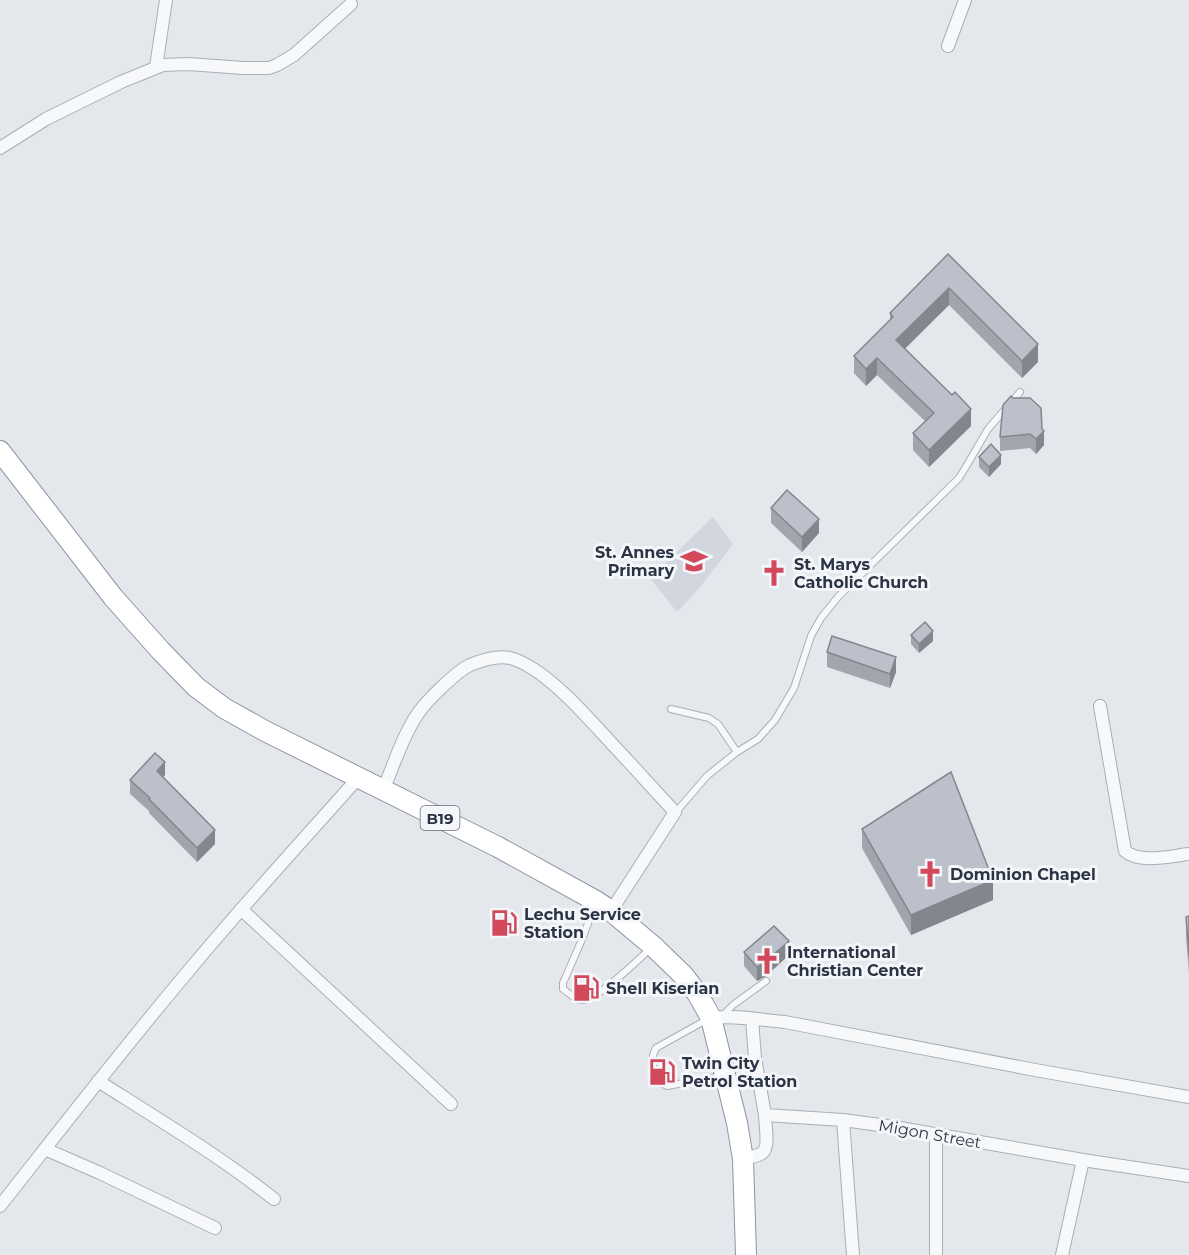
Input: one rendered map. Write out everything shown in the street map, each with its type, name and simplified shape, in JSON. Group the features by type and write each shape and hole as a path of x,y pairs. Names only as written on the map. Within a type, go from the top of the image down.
{"highway":[{"name":"B19","path":"0,451 113,597 196,687 224,708 265,731 498,847 604,906 684,976 716,1017 725,1075 743,1159 746,1255"}],"street":[{"path":"156,68 166,0"},
{"path":"948,46 965,0"},
{"path":"0,148 46,119 121,82 163,65 174,63 269,68 277,65 294,55 351,4"},
{"path":"383,789 417,714 439,689 468,666 495,657 507,658 530,666 578,707 675,812 604,906"},
{"path":"1100,706 1125,851 1142,858 1189,854"},
{"path":"0,1206 191,967 359,777"},
{"path":"241,909 451,1104"},
{"path":"716,1017 785,1022 1189,1097"},
{"path":"743,1159 764,1152 766,1144 765,1115 755,1059 752,1019"},
{"path":"98,1081 223,1161 274,1199"},
{"name":"Migon Street","path":"765,1115 843,1120 1189,1176"},
{"path":"843,1120 853,1255"},
{"path":"936,1134 936,1255"},
{"path":"45,1149 215,1228"},
{"path":"1062,1255 1083,1160"}],"lane":[{"path":"675,812 707,776 737,752 758,739 775,720 794,688 811,636 820,618 838,597 958,478 988,429 1020,392"},
{"path":"671,709 710,718 718,724 737,752"},
{"path":"604,906 583,937 563,982 563,988 569,994 577,999 591,999 652,946"},
{"path":"725,1075 667,1086 657,1079 652,1060 653,1053 656,1048 716,1017 766,981"}],"shaded area":[{"name":"St. Annes Primary","path":"713,517 733,544 697,591 677,612 650,578"}],"building":[{"path":"948,254 1038,344 1022,361 949,288 896,340 952,395 955,392 971,409 929,450 913,433 934,413 877,358 866,369 854,356 893,317 890,313"},
{"path":"1011,396 1030,398 1041,408 1044,431 1036,439 1030,434 1000,437 1003,405"},
{"path":"991,444 1001,455 989,467 979,457"},
{"path":"787,490 819,519 802,537 771,508"},
{"path":"925,622 933,631 919,644 911,635"},
{"path":"832,636 896,657 890,674 827,652"},
{"path":"155,753 165,762 157,771 215,830 197,848 130,780"},
{"name":"Dominion Chapel","path":"951,772 993,880 911,915 862,829"},
{"path":"1189,916 1189,955 1186,917"},
{"path":"774,926 789,941 757,967 744,952"}],"place":[{"name":"St. Annes Primary","path":"694,561"},
{"name":"St. Marys Catholic Church","path":"774,573"},
{"name":"Dominion Chapel","path":"930,874"},
{"name":"Lechu Service Station","path":"504,923"},
{"name":"International Christian Center","path":"767,961"},
{"name":"Shell Kiserian","path":"586,988"},
{"name":"Twin City Petrol Station","path":"662,1072"}]}
